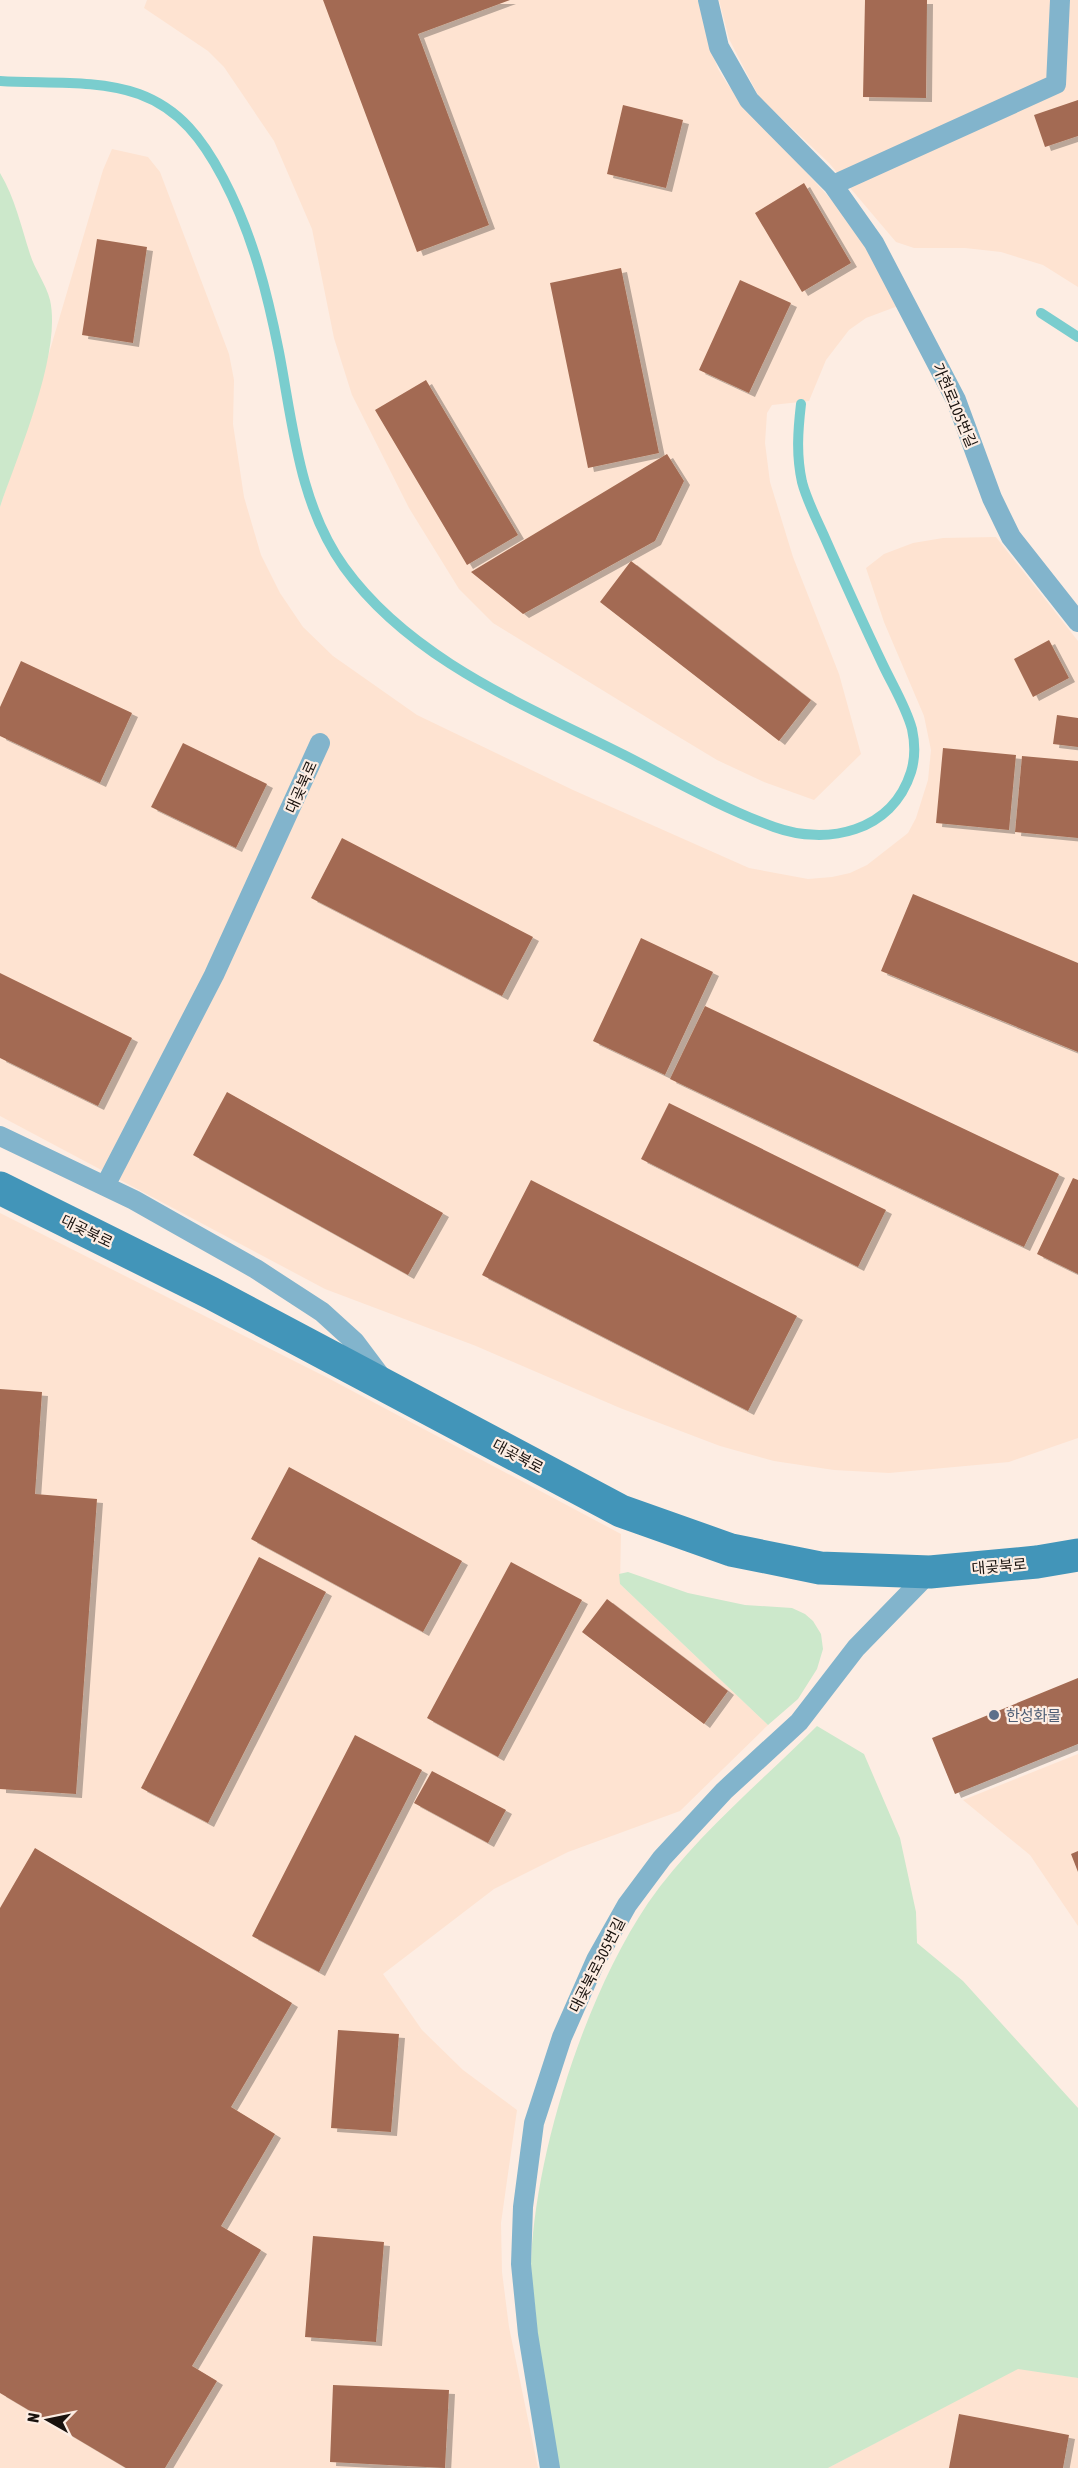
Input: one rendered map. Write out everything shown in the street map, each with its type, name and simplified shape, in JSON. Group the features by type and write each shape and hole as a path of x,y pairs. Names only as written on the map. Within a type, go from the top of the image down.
{"street":[{"name":"대곶북로","path":"0,1188 212,1293 621,1511 731,1550 820,1568 930,1572 1037,1562 1078,1555"}],"lane":[{"name":"가현로105번길","path":"708,0 719,47 749,100 833,185 874,243 956,400 992,498 1011,537 1078,622"},
{"path":"833,185 1056,84 1060,0"},
{"name":"대곶북로","path":"105,1186 214,975 320,743"},
{"path":"0,1136 105,1186 255,1269 322,1312 355,1342 389,1388"},
{"name":"대곶북로305번길","path":"550,2468 528,2334 521,2264 523,2207 534,2123 562,2037 596,1960 627,1905 662,1858 724,1791 799,1722 856,1648 930,1572"}],"shaded area":[{"path":"147,0 699,0 710,46 718,69 728,85 836,205 882,271 898,306 866,318 849,330 826,360 809,401 772,405 767,413 765,443 770,482 793,557 839,674 861,754 814,800 764,782 717,760 493,623 459,589 409,508 352,395 334,338 312,229 274,141 224,67 208,51 144,8"},
{"path":"719,0 1078,0 1078,287 1043,265 1001,252 965,248 914,248 896,242 829,163 759,97 729,39"},
{"path":"112,149 148,157 160,172 229,354 234,380 233,424 244,497 261,555 280,593 303,627 333,656 417,715 573,790 749,868 808,879 832,877 850,873 867,865 908,833 916,818 928,780 931,750 924,716 884,622 866,568 884,554 913,543 943,538 996,537 1078,641 1078,1438 1009,1462 889,1473 834,1470 774,1461 720,1446 620,1408 476,1346 325,1289 0,1116 0,507 32,411 103,170"},
{"path":"0,1213 328,1378 621,1534 620,1584 768,1725 680,1811 568,1852 494,1889 383,1974 422,2030 463,2070 517,2110 501,2223 502,2272 509,2327 538,2468 0,2468"},
{"path":"1078,1754 1078,1926 1030,1855 963,1800"},
{"path":"1018,2368 1078,2378 1078,2468 828,2468"}],"green space":[{"path":"0,173 14,202 32,260 48,294 52,322 50,347 36,404 0,507"},
{"path":"628,1572 688,1593 745,1605 792,1608 805,1614 813,1621 821,1634 823,1649 817,1669 798,1699 768,1725 620,1584 619,1574"},
{"path":"817,1726 864,1754 900,1838 916,1912 917,1943 963,1981 1078,2108 1078,2378 1018,2369 828,2468 559,2468 542,2368 531,2262 543,2171 568,2075 604,1983 625,1941 648,1903 686,1856 728,1811"}],"building":[{"path":"323,0 510,0 418,34 489,225 417,252"},
{"path":"865,0 927,0 926,98 863,97"},
{"path":"1078,100 1078,136 1045,147 1034,115"},
{"path":"623,105 683,120 666,188 607,174"},
{"path":"804,183 851,263 802,292 755,213"},
{"path":"97,239 147,247 133,343 82,335"},
{"path":"621,268 659,453 588,468 550,283"},
{"path":"740,280 791,303 749,393 699,370"},
{"path":"426,380 518,535 467,565 375,410"},
{"path":"667,454 684,481 655,541 523,614 471,572"},
{"path":"631,561 811,700 779,741 600,602"},
{"path":"1049,640 1069,678 1033,697 1014,659"},
{"path":"21,661 132,713 100,783 0,736 0,707"},
{"path":"1057,715 1078,718 1078,747 1053,744"},
{"path":"183,743 267,784 236,848 151,807"},
{"path":"943,748 1016,755 1009,830 936,823"},
{"path":"1022,756 1078,761 1078,838 1015,832"},
{"path":"342,838 533,937 502,996 311,898"},
{"path":"913,894 1078,963 1078,1052 881,971"},
{"path":"641,938 713,972 665,1075 593,1041"},
{"path":"0,973 132,1038 98,1106 0,1058"},
{"path":"705,1006 1059,1174 1024,1247 670,1079"},
{"path":"227,1092 443,1213 408,1275 193,1155"},
{"path":"669,1103 886,1210 858,1267 641,1159"},
{"path":"1073,1178 1078,1180 1078,1274 1037,1254"},
{"path":"531,1180 797,1316 748,1411 482,1275"},
{"path":"0,1389 42,1392 35,1494 97,1499 76,1794 0,1789"},
{"path":"289,1467 462,1561 423,1632 251,1539"},
{"path":"259,1557 326,1592 208,1823 141,1788"},
{"path":"511,1562 582,1600 498,1757 427,1718"},
{"path":"607,1599 728,1691 704,1724 582,1632"},
{"path":"1078,1678 1078,1744 955,1794 932,1738"},
{"path":"355,1735 422,1770 319,1972 252,1936"},
{"path":"432,1771 506,1810 488,1843 414,1803"},
{"path":"35,1848 292,2003 231,2107 275,2134 221,2226 261,2250 192,2366 217,2381 165,2468 126,2468 0,2393 0,1908"},
{"path":"1078,1851 1078,1872 1071,1854"},
{"path":"338,2030 399,2034 391,2132 331,2128"},
{"path":"313,2236 384,2242 376,2342 305,2337"},
{"path":"333,2385 449,2390 445,2468 330,2462"},
{"path":"959,2414 1069,2435 1063,2468 949,2468"}],"waterway":[{"path":"0,81 88,84 123,89 139,94 154,100 178,117 189,127 207,151 242,220 264,285 300,463 317,517 344,567 371,600 402,629 436,654 510,698 717,802 774,827 794,833 836,834 873,821 889,809 902,792 911,772 914,740 903,705 861,618 804,489 798,452 801,404"},
{"path":"1041,313 1078,337"}],"place":[{"name":"한성화물","path":"994,1715"}]}
